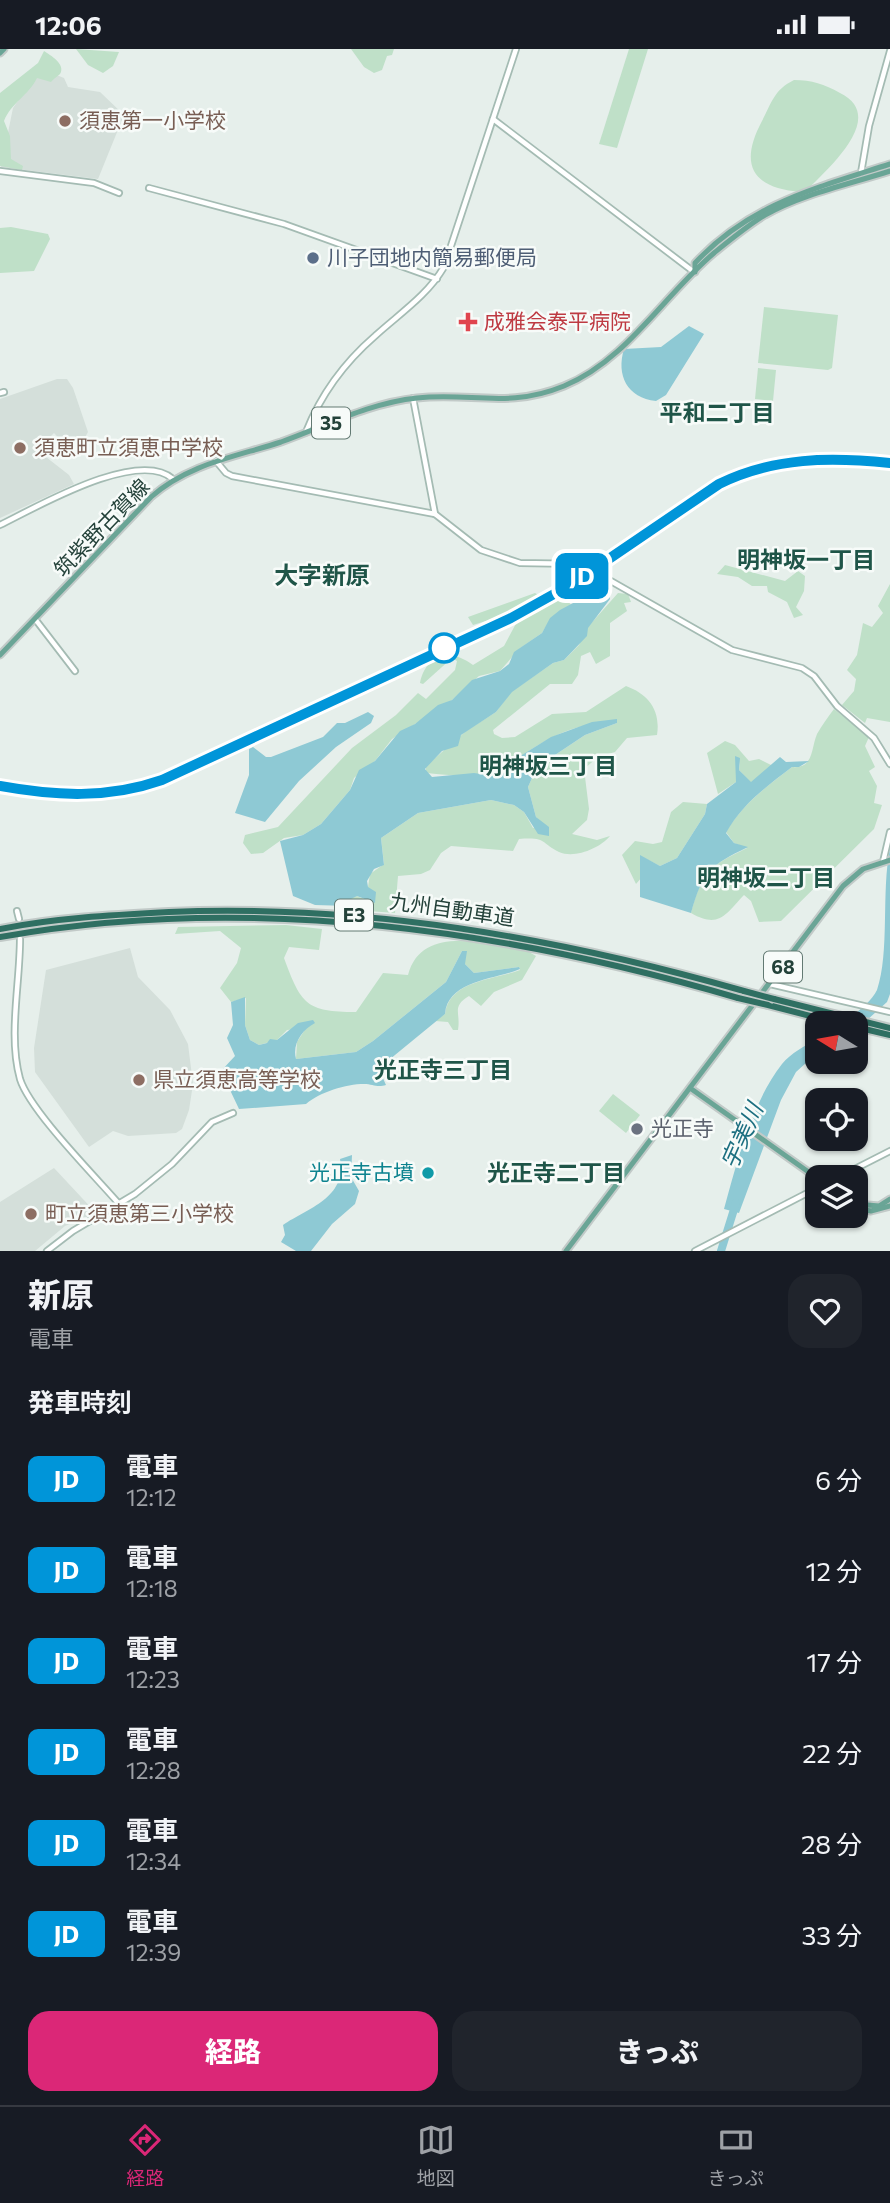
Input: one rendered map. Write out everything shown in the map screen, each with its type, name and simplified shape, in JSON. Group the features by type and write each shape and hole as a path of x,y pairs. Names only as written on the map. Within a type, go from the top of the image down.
{"highway":[{"name":"九州自動車道","path":"0,929 120,914 234,911 327,913 429,923 521,937 702,979 890,1028"},
{"name":"九州自動車道","path":"0,937 73,926 182,919 279,919 360,923 427,930 533,947 805,1015"},
{"path":"868,1031 890,1035"}],"main road":[{"path":"0,53 4,49"},
{"name":"筑紫野古賀線","path":"695,272 695,263 703,254 734,228 767,206 890,164"},
{"name":"筑紫野古賀線","path":"0,655 151,497 173,479 216,461 306,433 368,408 413,398 510,400 540,394 581,379 653,316 714,253 766,215 890,171"},
{"name":"68","path":"566,1251 771,984 843,885 863,869 887,861"},
{"path":"690,1088 805,1169"},
{"path":"868,1206 879,1206 890,1199"},
{"path":"868,1211 890,1206"}],"street":[{"path":"306,433 321,398 360,349 437,279 451,249 516,49"},
{"path":"861,173 871,115 890,51"},
{"path":"494,119 695,272"},
{"path":"0,171 94,183 119,193"},
{"path":"149,188 284,224 437,279"},
{"path":"413,398 435,514"},
{"path":"216,461 232,476 435,514 487,553 534,566 582,564 733,650 802,668 814,676 837,706 874,738 890,764"},
{"path":"0,525 80,487 120,474 157,469 173,479"},
{"path":"35,619 75,671"},
{"path":"887,861 890,832"},
{"path":"17,911 19,919"},
{"path":"20,939 16,1054 21,1081 35,1106 120,1205"},
{"path":"771,984 890,1012"},
{"path":"47,1251 73,1231 120,1205 172,1164 212,1122 233,1113"},
{"path":"863,1165 890,1151"},
{"path":"695,1251 805,1194"}],"shaded area":[{"name":"須恵第一小学校","path":"54,74 64,78 68,87 100,92 124,115 98,179 1,167 13,108 34,78"},
{"name":"須恵町立須恵中学校","path":"57,379 67,379 73,388 88,432 83,441 71,451 54,433 37,450 69,475 74,484 0,518 0,399"},
{"path":"130,948 138,977 170,1010 188,1044 193,1084 189,1110 182,1129 176,1133 128,1136 113,1131 89,1147 35,1072 34,1048 46,970"},
{"path":"54,1168 96,1213 65,1226 35,1251 0,1251 0,1202"}],"green space":[{"path":"76,49 119,52 113,66 103,73 88,65"},
{"path":"351,49 394,49 392,55 387,56 382,70 374,73 364,67"},
{"path":"629,49 648,49 617,148 599,144"},
{"path":"44,51 59,63 60,74 51,82 37,78 7,115 4,121 10,136 11,159 23,166 22,170 0,166 0,93 38,63"},
{"path":"794,80 818,83 840,93 853,103 858,115 856,129 849,143 805,192 784,190 771,185 754,171 751,161 755,136 771,102 782,88"},
{"path":"11,227 48,234 50,239 34,271 0,273 0,228"},
{"path":"764,307 838,315 832,368 828,370 758,363"},
{"path":"758,368 776,370 773,401 755,399"},
{"path":"725,565 785,581 798,571 805,576 804,591 796,607 803,615 794,618 787,602 768,592 767,586 752,586 738,577 717,574"},
{"path":"890,584 890,722 867,718 865,723 842,705 854,691 856,679 847,670 857,655 863,623 872,627 883,613 878,606"},
{"path":"570,586 574,587 567,600 572,606 551,618 542,633 519,649 500,671 479,676 452,700 392,739 375,761 354,778 350,790 321,824 303,835 284,838 263,853 251,854 243,843 245,835 278,827 352,748 396,715 418,693 426,699 455,670 457,661 452,658 423,684 420,683 423,673 433,660 456,657 473,665 504,646 520,616 515,612 473,625 468,617 535,593 548,601"},
{"path":"618,593 628,594 631,602 624,603 627,611 610,623 610,656 596,664 590,652 581,656 578,675 572,684 550,684 493,730 494,734 502,738 515,737 552,714 586,712 626,686 647,698 657,718 657,735 627,738 615,752 598,757 584,769 589,809 587,820 572,834 597,840 610,836 594,848 572,854 559,852 535,839 519,839 513,851 451,846 441,853 430,870 421,874 398,876 395,913 355,910 348,906 351,898 357,896 366,900 370,874 384,864 381,838 418,813 491,800 514,805 524,812 533,828 544,825 536,817 528,787 537,767 585,735 617,723 592,724 556,736 523,755 504,773 439,774 426,772 426,766 466,731 496,712 511,692 553,663 564,660 579,645 587,628"},
{"path":"834,709 869,737 865,746 875,767 869,771 877,786 874,803 882,805 874,829 781,921 759,922 751,901 744,895 726,914 715,920 691,913 699,887 709,871 723,860 747,848 734,843 726,832 733,822 747,804 773,782 792,767 799,767 808,761 817,734"},
{"path":"725,741 735,745 749,761 759,759 773,766 751,783 739,770 740,759 736,782 718,794 707,753"},
{"path":"683,802 707,804 705,814 677,858 660,866 640,856 642,877 636,884 622,855 635,841 653,844 662,842 671,812"},
{"path":"286,925 322,929 319,950 289,947 284,958 295,986 308,1002 316,1007 339,1012 356,1012 383,973 408,975 415,959 427,948 441,943 457,941 491,944 524,949 536,956 522,980 494,992 481,1006 469,996 463,1000 458,1007 458,1030 453,1030 448,1022 435,1021 445,1014 448,1003 455,994 475,983 520,970 519,967 474,973 465,964 462,951 446,982 373,1041 356,1052 296,1059 297,1042 306,1028 287,1030 277,1040 259,1045 250,1040 245,1025 246,998 231,1002 220,988 237,963 241,948 220,931 175,934 178,927"},
{"path":"613,1094 640,1115 626,1133 599,1111"}],"water":[{"path":"689,326 704,334 666,395 656,401 646,399 631,390 623,376 624,349 661,347"},
{"path":"603,587 608,589 610,599 588,628 587,636 564,660 553,663 512,692 496,712 461,735 458,746 442,751 425,769 432,777 474,773 495,776 504,773 522,755 551,737 592,722 617,719 617,723 585,735 537,767 528,787 536,817 549,827 549,836 538,834 524,812 514,805 491,800 418,813 381,838 384,865 374,869 367,881 368,887 376,892 375,903 357,896 351,899 348,906 315,905 293,896 280,841 303,835 321,824 350,790 359,770 375,761 400,731 415,724 438,705 452,700 472,680 500,671 509,664 514,652 542,633 550,618"},
{"path":"368,712 374,716 371,723 336,747 299,781 265,822 235,813 249,775 249,749 253,747 266,757 271,757 323,737 337,723 345,723"},
{"path":"735,756 740,758 739,770 751,782 780,757 786,762 809,761 799,767 792,767 739,813 726,833 734,843 748,847 724,859 709,871 699,888 691,913 640,897 640,855 660,866 677,858 705,814 707,804 736,782"},
{"path":"890,849 890,994 887,1002 868,1019 868,1011 858,1011 874,995 881,975"},
{"path":"462,951 467,951 465,964 474,973 520,969 474,983 454,994 445,1014 384,1064 381,1074 386,1085 357,1084 341,1087 306,1104 239,1109 221,1071 235,1056 227,1038 233,1025 231,1002 245,997 245,1025 250,1040 259,1045 270,1039 277,1040 298,1023 313,1020 315,1023 306,1029 297,1043 296,1059 356,1052 446,982"},
{"path":"805,1046 805,1064 796,1072 781,1100 739,1213 724,1209 753,1115 782,1064"},
{"path":"352,1155 351,1177 359,1191 355,1204 332,1224 311,1251 296,1251 281,1242 285,1235 283,1225 332,1193 341,1172 340,1159"}],"waterway":[{"name":"宇美川","path":"721,1251 736,1203"}],"railway":[{"path":"0,786 82,794 122,790 162,780 544,604 719,484 760,468 803,461 824,459 890,463"}],"train":[{"name":"JD","path":"0,786 81,795 142,787 162,780 511,618 572,584 719,484 738,474 807,458 890,463"}],"place":[{"name":"須恵第一小学校","path":"65,121"},
{"name":"川子団地内簡易郵便局","path":"313,258"},
{"name":"成雅会泰平病院","path":"468,322"},
{"name":"須恵町立須恵中学校","path":"20,448"},
{"name":"県立須恵高等学校","path":"139,1080"},
{"name":"光正寺","path":"637,1129"},
{"name":"光正寺古墳","path":"428,1173"},
{"name":"町立須恵第三小学校","path":"31,1214"}],"district":[{"name":"平和二丁目","path":"717,413"},
{"name":"明神坂一丁目","path":"806,560"},
{"name":"大字新原","path":"322,576"},
{"name":"明神坂三丁目","path":"548,766"},
{"name":"明神坂二丁目","path":"766,878"},
{"name":"光正寺三丁目","path":"443,1070"},
{"name":"光正寺二丁目","path":"556,1173"}]}
